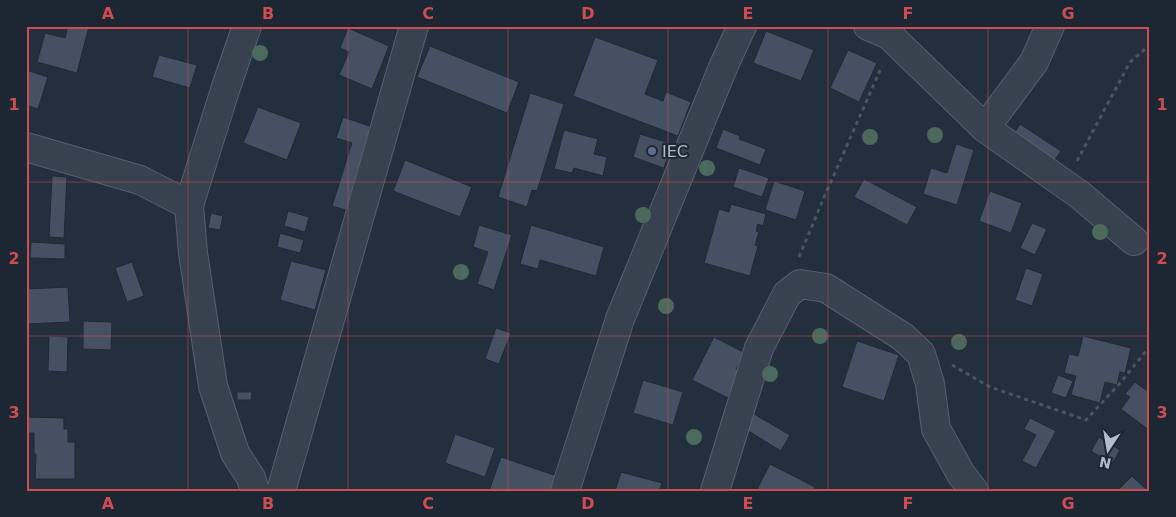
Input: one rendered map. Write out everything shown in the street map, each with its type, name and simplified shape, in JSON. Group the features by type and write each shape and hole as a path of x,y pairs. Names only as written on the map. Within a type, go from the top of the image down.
{"street":[{"path":"247,26 189,205 193,252 213,386 235,453 251,478 255,491"},
{"path":"281,491 414,26"},
{"path":"565,491 620,319 724,65 742,26"},
{"path":"868,26 889,35 985,128 1080,195 1134,241"},
{"path":"985,128 1034,62 1050,26"},
{"path":"26,147 140,180 189,205"},
{"path":"715,491 759,348 786,294 800,284 826,288 903,338 921,354 930,384 936,429 961,474 974,491"}],"path":[{"path":"795,288 791,278 822,202 894,40"},
{"path":"1065,184 1130,62 1150,45"},
{"path":"921,354 945,361 990,388 1086,420 1150,346"}],"building":[{"path":"68,26 89,26 77,73 37,62 45,33 65,38"},
{"path":"348,28 389,46 372,89 339,75 349,52 340,48"},
{"path":"766,31 814,50 801,81 753,63"},
{"path":"595,37 658,60 645,94 663,101 666,92 691,102 678,136 573,96"},
{"path":"430,46 519,82 507,113 417,77"},
{"path":"848,50 877,63 859,102 830,88"},
{"path":"159,55 197,65 190,88 152,77"},
{"path":"26,70 48,77 38,109 26,105"},
{"path":"530,93 564,104 537,191 532,190 527,207 498,197"},
{"path":"258,107 301,123 287,160 243,143"},
{"path":"343,117 375,128 349,211 332,206 352,143 336,138"},
{"path":"1020,124 1061,151 1052,164 1011,138"},
{"path":"723,129 740,136 739,139 766,149 760,165 716,148"},
{"path":"564,130 598,139 594,154 607,157 603,176 574,168 572,173 554,169"},
{"name":"IEC","path":"640,134 672,144 664,168 633,157"},
{"path":"956,144 974,150 957,205 923,194 931,168 947,173"},
{"path":"405,160 472,187 460,217 393,191"},
{"path":"739,168 769,178 762,197 733,187"},
{"path":"52,176 67,177 64,238 49,237"},
{"path":"864,179 917,207 907,225 854,197"},
{"path":"774,181 805,191 796,220 765,210"},
{"path":"990,191 1022,203 1011,233 979,221"},
{"path":"731,204 766,214 763,226 758,224 756,231 759,232 755,245 758,246 750,276 704,263 719,209 729,212"},
{"path":"288,211 309,217 305,232 284,226"},
{"path":"211,213 223,216 220,230 208,228"},
{"path":"1032,223 1047,229 1035,255 1020,248"},
{"path":"479,225 512,235 494,290 477,284 488,252 473,247"},
{"path":"531,225 604,247 596,276 540,260 538,269 520,264"},
{"path":"280,233 304,240 300,253 277,247"},
{"path":"31,242 65,244 65,259 30,258"},
{"path":"291,261 326,270 315,310 280,300"},
{"path":"132,262 144,296 127,302 115,268"},
{"path":"1026,268 1043,274 1032,306 1015,300"},
{"path":"68,287 70,322 26,324 26,289"},
{"path":"83,321 112,322 111,350 83,349"},
{"path":"496,328 511,333 499,364 485,359"},
{"path":"49,336 68,337 67,372 48,371"},
{"path":"1083,336 1131,348 1125,373 1120,372 1117,385 1105,382 1100,403 1071,395 1076,376 1064,373 1069,354 1078,356"},
{"path":"714,337 745,353 736,369 742,372 728,398 692,380"},
{"path":"857,341 899,355 884,401 842,387"},
{"path":"1058,375 1073,381 1066,398 1051,393"},
{"path":"643,380 683,392 673,425 633,413"},
{"path":"1135,382 1150,393 1150,431 1121,409 1130,397 1125,394"},
{"path":"237,392 252,392 251,400 237,400"},
{"path":"754,414 790,435 781,451 745,429"},
{"path":"26,417 64,418 64,429 68,429 68,442 75,442 75,479 35,479 36,454 34,454 34,433 26,433"},
{"path":"1030,418 1056,431 1036,468 1022,461 1036,435 1024,429"},
{"path":"455,434 495,448 485,477 445,463"},
{"path":"1099,437 1120,450 1112,464 1091,451"},
{"path":"501,457 557,476 552,491 489,491"},
{"path":"770,464 815,487 813,491 756,491"},
{"path":"621,472 662,483 659,491 615,491"},
{"path":"1132,476 1148,491 1117,491"}],"place":[{"name":"IEC","path":"652,151"}]}
